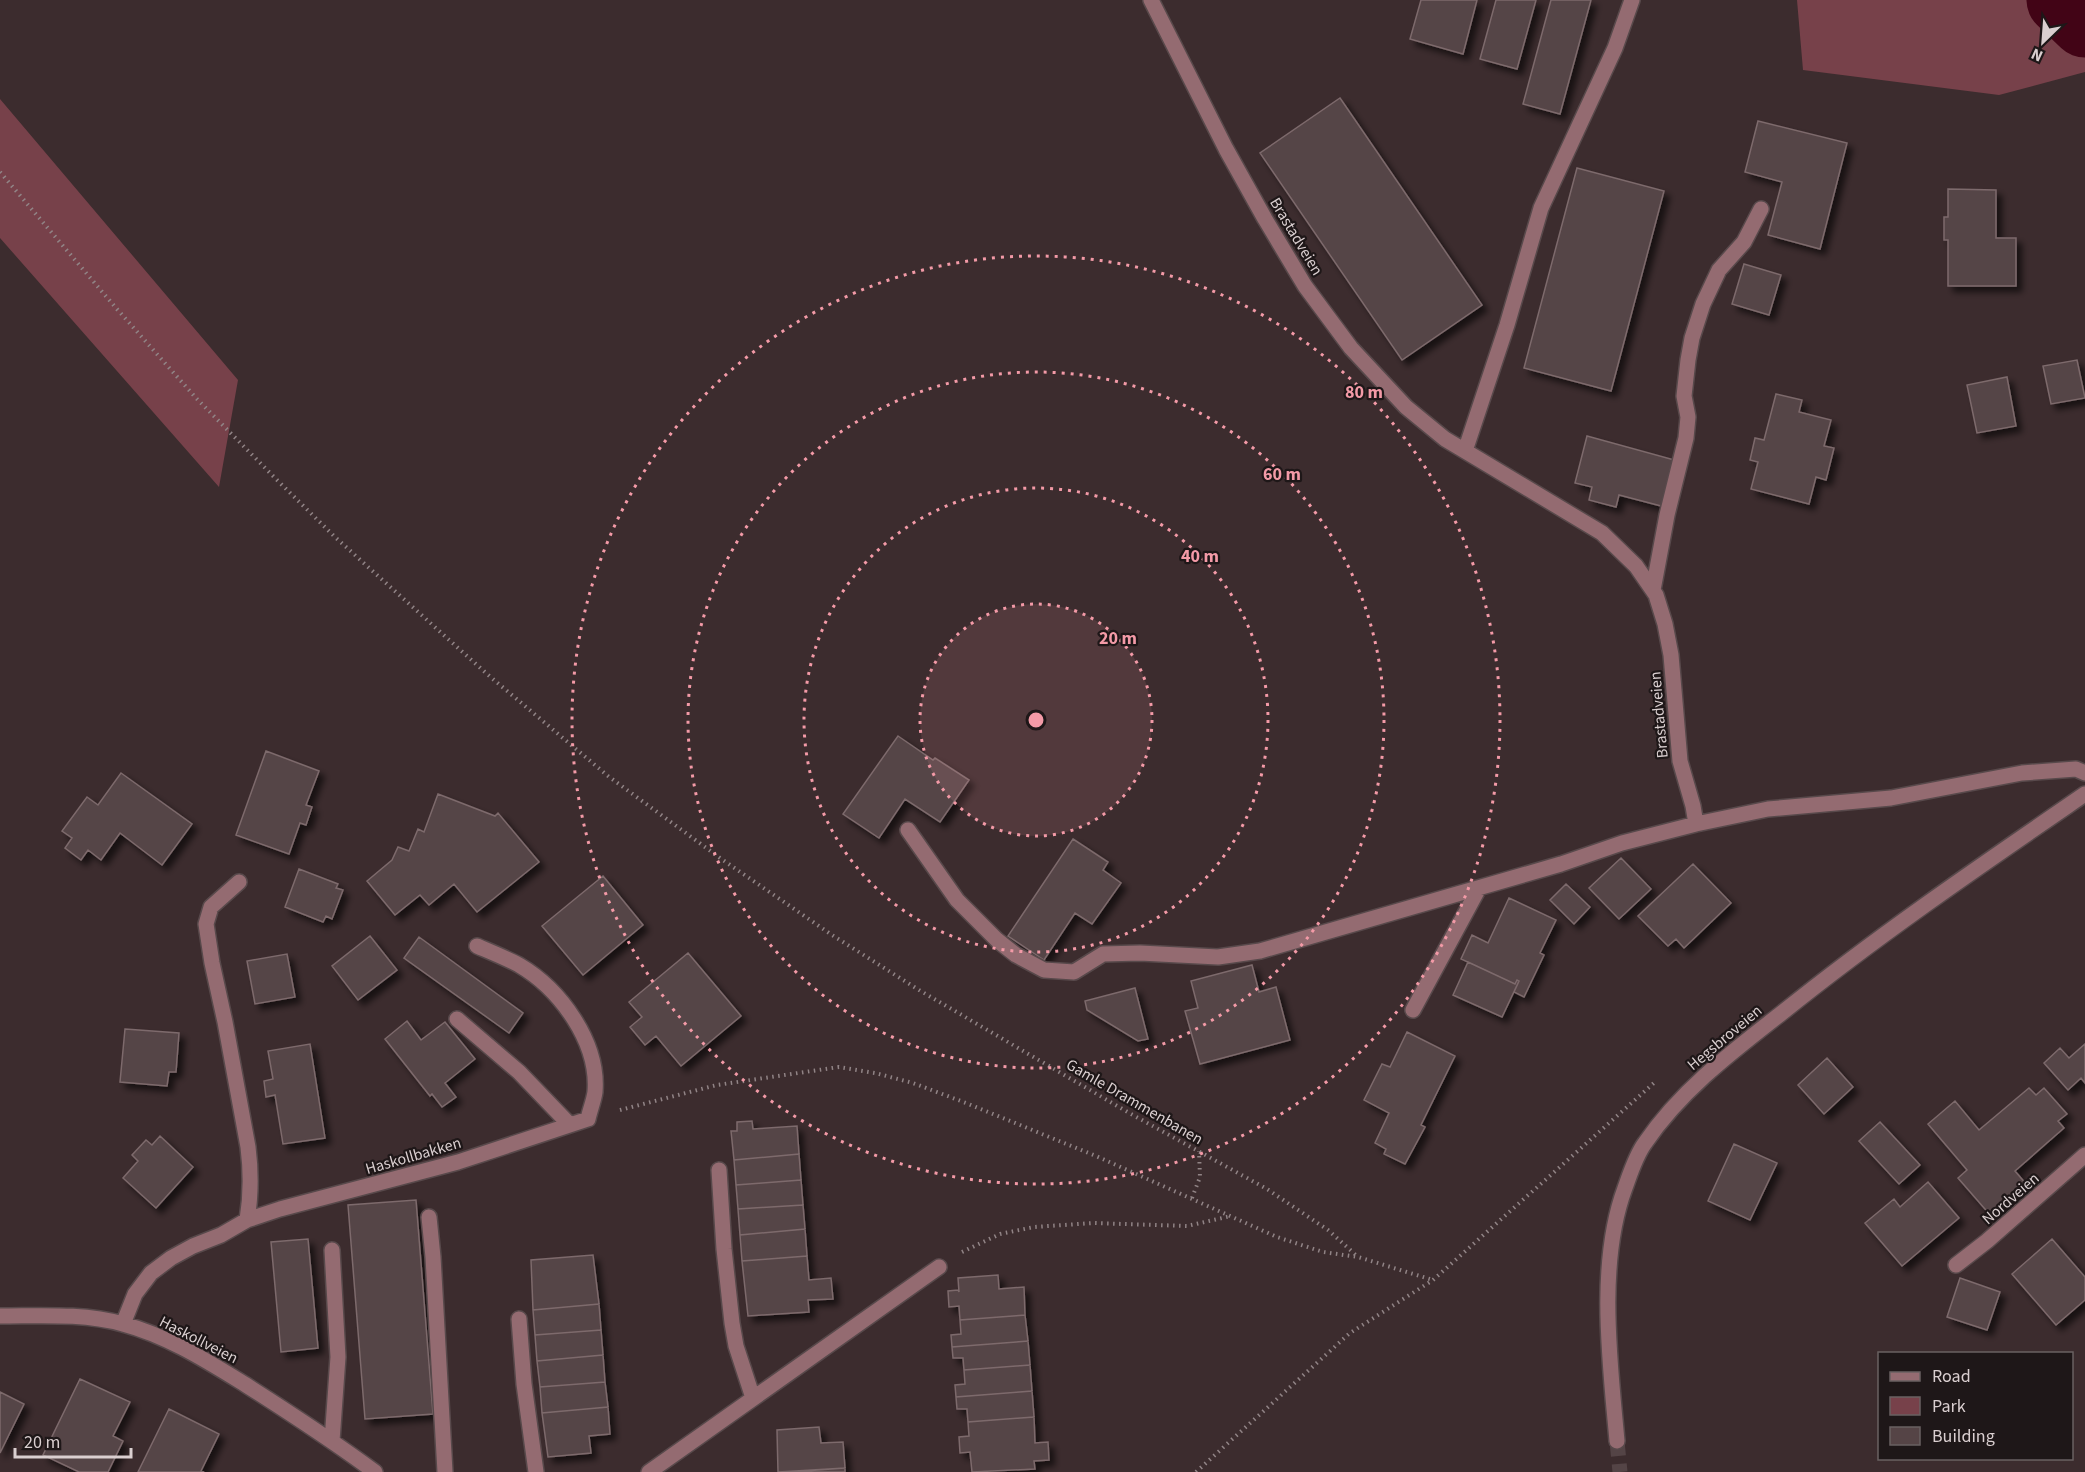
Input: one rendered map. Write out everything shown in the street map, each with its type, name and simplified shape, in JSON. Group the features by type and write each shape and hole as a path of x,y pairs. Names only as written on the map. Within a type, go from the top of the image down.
{"street":[{"name":"Brastadveien","path":"1151,0 1264,219 1305,286 1351,348 1406,407 1445,439 1602,533 1636,566 1653,590 1665,624 1671,655 1680,761 1694,806 1696,824"},
{"path":"1465,451 1507,325 1541,208 1615,48 1632,0"},
{"path":"1653,590 1666,515 1686,438 1688,417 1684,396 1692,338 1703,304 1719,270 1743,242 1761,209"},
{"path":"908,830 957,900 997,940 1016,955 1044,970 1074,972 1103,954 1140,953 1218,957 1260,951 1479,888 1622,843 1768,809 1891,798 2022,773 2076,769 2085,773"},
{"name":"Hegsbroveien","path":"1617,1441 1611,1377 1610,1260 1616,1219 1624,1190 1643,1145 1672,1108 1724,1058 1817,984 2085,794"},
{"path":"239,882 211,907 206,924 248,1147 250,1204 247,1220"},
{"path":"1413,1010 1479,888"},
{"path":"477,946 520,966 554,992 568,1008 581,1031 589,1052 593,1073 595,1092 588,1119"},
{"path":"458,1019 519,1072 569,1124"},
{"name":"Haskollbakken","path":"123,1324 135,1294 151,1273 185,1250 221,1235 247,1220 280,1209 447,1165 588,1119"},
{"name":"Nordveien","path":"1956,1265 1987,1241 2085,1155"},
{"path":"719,1170 732,1323 736,1346 753,1398"},
{"path":"429,1217 445,1472"},
{"path":"332,1250 338,1357 332,1441"},
{"path":"649,1472 939,1267"},
{"name":"Haskollveien","path":"0,1316 74,1316 123,1324 169,1340 208,1361 312,1426 332,1441 356,1466 375,1472"},
{"path":"519,1319 524,1383 536,1472"}],"path":[{"name":"Gamle Drammenbanen","path":"0,172 116,309 196,398 336,538 487,674 608,776 720,858 842,941 919,990 1131,1114 1268,1189 1328,1230 1358,1257"},
{"path":"588,1119 717,1085 839,1067 875,1073 924,1087 1074,1148 1277,1237 1323,1252 1358,1257 1433,1280"},
{"path":"1196,1472 1350,1333 1433,1280 1656,1082"},
{"path":"1192,1198 1200,1177 1199,1151"},
{"path":"939,1267 966,1250 1000,1234 1034,1227 1093,1223 1187,1226 1232,1216"}],"green space":[{"path":"1797,0 2085,0 2085,72 1999,95 1803,70"},
{"path":"0,99 238,380 219,487 0,238"}],"building":[{"path":"1421,0 1477,0 1463,54 1410,39"},
{"path":"1496,0 1536,0 1517,69 1480,59"},
{"path":"1551,0 1591,0 1560,114 1523,104"},
{"path":"1340,98 1482,305 1402,360 1260,153"},
{"path":"1758,121 1847,143 1820,249 1768,235 1782,182 1745,172"},
{"path":"1577,168 1664,191 1611,391 1524,368"},
{"path":"1948,189 1996,190 1996,238 2016,238 2016,286 1948,286 1948,240 1944,240 1944,217 1948,217"},
{"path":"1744,264 1781,275 1769,315 1732,304"},
{"path":"2077,360 2085,398 2051,404 2043,366"},
{"path":"2007,377 2016,426 1977,433 1967,385"},
{"path":"1776,394 1802,400 1799,412 1831,420 1824,446 1834,448 1826,480 1816,477 1809,504 1751,489 1758,462 1750,460 1755,438 1764,440"},
{"path":"1587,436 1678,461 1665,507 1619,495 1616,507 1589,500 1592,487 1575,483"},
{"path":"898,736 933,760 935,758 969,780 940,822 905,799 879,838 843,814"},
{"path":"266,751 319,771 306,805 312,807 306,825 300,823 289,854 236,835"},
{"path":"121,773 192,824 162,865 120,833 101,860 88,850 81,860 65,848 72,838 62,831 87,797 98,805"},
{"path":"438,794 495,816 498,813 539,862 477,912 454,884 429,905 420,895 395,915 367,881 392,860 398,847 409,851 418,829 424,832"},
{"path":"1073,839 1108,862 1103,870 1121,883 1092,924 1075,913 1044,960 1008,936"},
{"path":"1621,858 1651,889 1619,919 1589,888"},
{"path":"1693,864 1731,903 1684,948 1676,939 1668,946 1638,916"},
{"path":"299,869 338,884 336,888 343,890 332,919 326,916 323,922 285,907"},
{"path":"603,876 643,925 583,975 542,926"},
{"path":"1566,884 1590,907 1574,924 1550,900"},
{"path":"1509,898 1556,920 1540,953 1544,955 1524,997 1514,992 1519,981 1517,980 1515,984 1461,959 1472,935 1488,943"},
{"path":"370,936 397,970 358,1000 332,966"},
{"path":"419,937 523,1013 509,1033 404,958"},
{"path":"688,953 741,1016 681,1066 656,1036 645,1045 630,1027 642,1017 629,1002"},
{"path":"287,954 295,997 255,1004 247,961"},
{"path":"1468,962 1515,984 1517,980 1519,981 1502,1017 1453,995"},
{"path":"1252,965 1259,992 1276,987 1290,1040 1200,1064 1185,1011 1198,1008 1191,981"},
{"path":"1135,988 1148,1039 1138,1041 1087,1010 1085,1001"},
{"path":"407,1021 421,1040 445,1022 475,1059 445,1083 456,1097 442,1107 432,1094 430,1096 385,1039"},
{"path":"125,1029 179,1033 176,1072 169,1072 167,1086 120,1082"},
{"path":"1407,1032 1455,1056 1421,1125 1425,1127 1405,1164 1384,1154 1386,1149 1375,1143 1389,1113 1364,1100 1382,1064 1390,1067"},
{"path":"310,1044 325,1138 283,1144 275,1095 266,1097 264,1081 273,1079 268,1051"},
{"path":"2085,1044 2085,1083 2081,1078 2068,1090 2044,1063 2060,1048 2069,1058"},
{"path":"1827,1058 1853,1087 1824,1114 1798,1085"},
{"path":"2029,1088 2036,1095 2044,1088 2067,1114 2058,1121 2064,1128 2015,1171 2027,1185 1991,1216 1958,1178 1967,1170 1928,1124 1955,1101 1979,1130"},
{"path":"752,1121 753,1129 797,1126 799,1154 734,1160 731,1131 737,1131 737,1122"},
{"path":"1880,1122 1920,1165 1899,1184 1859,1141"},
{"path":"160,1136 193,1167 156,1208 123,1178 138,1161 132,1155 146,1140 152,1145"},
{"path":"1734,1144 1777,1163 1750,1220 1708,1201"},
{"path":"799,1154 801,1180 736,1185 734,1160"},
{"path":"801,1180 803,1205 738,1209 736,1185"},
{"path":"1928,1182 1959,1218 1902,1266 1865,1223 1894,1199 1900,1207"},
{"path":"416,1200 433,1414 365,1419 348,1205"},
{"path":"803,1205 805,1229 740,1235 738,1209"},
{"path":"805,1229 807,1256 742,1261 740,1235"},
{"path":"308,1239 318,1348 281,1352 271,1242"},
{"path":"2052,1239 2085,1277 2085,1300 2056,1325 2012,1274"},
{"path":"593,1255 599,1304 533,1310 531,1260"},
{"path":"807,1256 809,1280 831,1278 833,1299 808,1300 809,1312 748,1316 742,1261"},
{"path":"998,1275 999,1289 1024,1287 1025,1315 960,1320 959,1306 949,1307 948,1291 958,1290 959,1292 958,1278"},
{"path":"1960,1278 2000,1292 1987,1330 1947,1317"},
{"path":"599,1304 601,1330 535,1335 533,1310"},
{"path":"1025,1315 1028,1341 952,1347 951,1335 961,1334 960,1320"},
{"path":"601,1330 603,1355 537,1361 535,1335"},
{"path":"1028,1341 1030,1365 964,1370 963,1358 953,1358 952,1347"},
{"path":"603,1355 605,1382 540,1387 537,1361"},
{"path":"1030,1365 1032,1391 956,1397 955,1385 965,1384 964,1370"},
{"path":"80,1379 130,1402 113,1436 123,1441 108,1472 79,1472 43,1455"},
{"path":"605,1382 608,1407 542,1413 540,1387"},
{"path":"1032,1391 1034,1417 968,1422 967,1409 957,1409 956,1397"},
{"path":"0,1392 24,1404 0,1453"},
{"path":"608,1407 610,1434 589,1436 591,1453 548,1457 542,1413"},
{"path":"169,1409 219,1434 201,1471 204,1472 138,1472"},
{"path":"1034,1417 1035,1443 1048,1442 1049,1460 1034,1461 1035,1469 972,1472 970,1452 960,1453 959,1437 969,1436 968,1422"},
{"path":"819,1427 821,1443 843,1442 845,1468 778,1472 777,1430"},
{"path":"845,1468 845,1472 791,1472"}],"waterway":[{"path":"2061,0 2085,23"}],"tunnel":[{"path":"1617,1441 1620,1472"}]}
